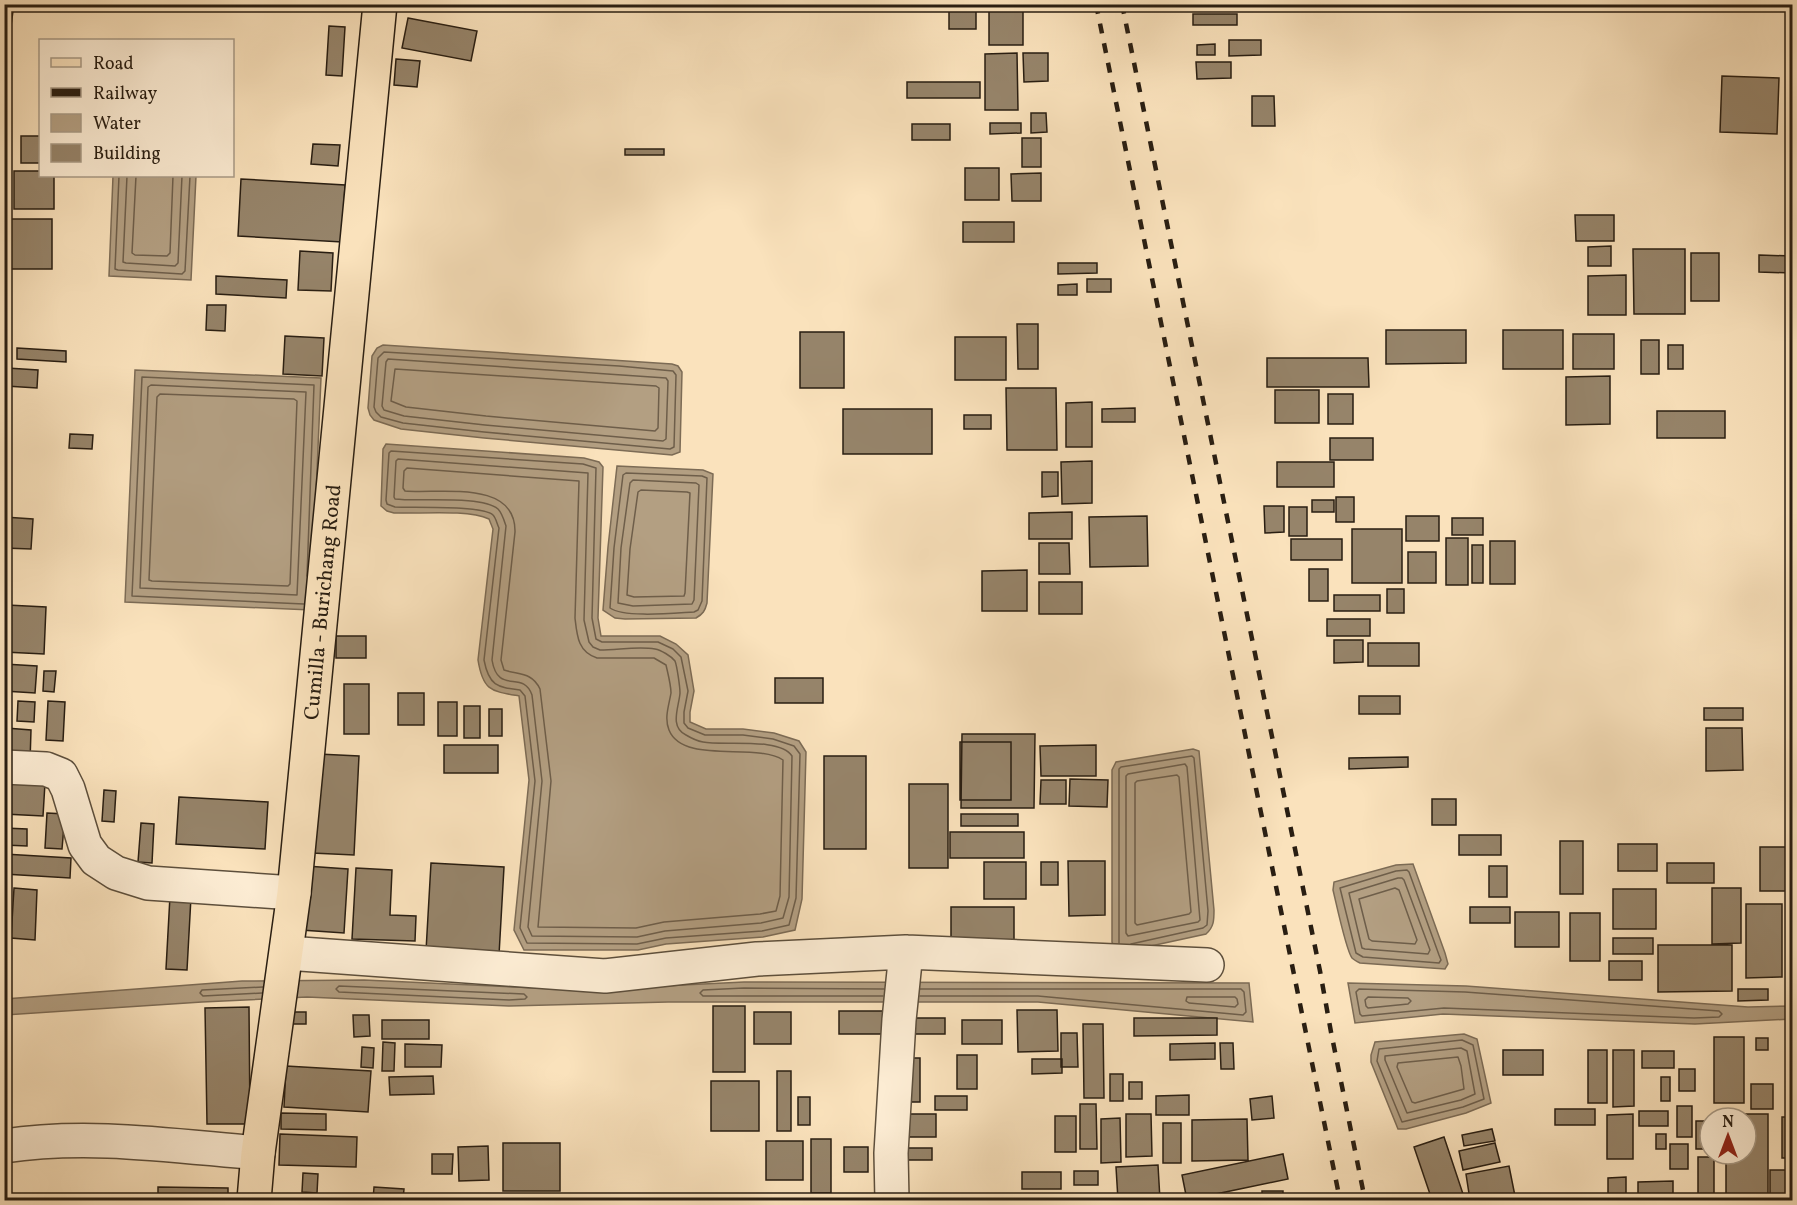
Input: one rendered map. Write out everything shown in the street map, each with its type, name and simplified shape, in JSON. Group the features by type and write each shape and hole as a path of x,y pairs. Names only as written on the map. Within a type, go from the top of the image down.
{"main road":[{"name":"Cumilla - Burichang Road","path":"254,1200 275,1021 287,953 294,893 380,4"}],"street":[{"path":"4,767 46,769 61,775 68,789 86,845 96,860 116,873 148,883 294,893"},
{"path":"287,953 605,976 757,959 904,964 1207,965"},
{"path":"892,1200 891,1153 904,964"},
{"path":"4,1146 36,1141 91,1139 258,1153"}],"water":[{"path":"113,177 196,177 191,280 109,276"},
{"path":"383,345 678,366 682,372 680,452 672,455 484,438 401,429 374,420 368,408 372,356 377,348"},
{"path":"135,370 321,378 311,610 125,602"},
{"path":"386,444 584,458 599,462 603,467 598,618 601,636 660,636 676,644 688,655 694,691 690,722 706,729 743,729 774,733 799,741 806,752 802,899 795,930 763,937 666,944 638,950 524,950 514,930 529,780 519,696 501,693 490,688 483,678 478,660 493,529 489,519 480,516 387,511 381,506 383,449"},
{"path":"617,466 703,470 713,474 707,603 703,612 696,618 625,619 615,618 603,610"},
{"path":"1193,749 1199,751 1214,910 1212,926 1206,934 1137,949 1114,947 1112,942 1112,770 1116,762"},
{"path":"1413,864 1448,964 1445,969 1359,963 1352,958 1347,946 1333,890 1334,882 1396,865"},
{"path":"364,980 581,990 744,982 1249,983 1253,1022 1038,1002 668,1002 509,1006 307,997 5,1015 5,999 242,981"},
{"path":"1348,983 1466,986 1748,1007 1792,1006 1792,1019 1695,1024 1443,1014 1355,1023"},
{"path":"1464,1034 1477,1039 1491,1103 1466,1113 1406,1129 1398,1129 1371,1062 1375,1042"}],"building":[{"path":"4,4 14,4 6,61 4,61"},
{"path":"949,4 976,4 976,29 949,29"},
{"path":"989,4 1023,4 1023,45 989,45"},
{"path":"1031,4 1058,4 1058,11 1031,11"},
{"path":"1177,4 1232,4 1233,7 1177,8"},
{"path":"1193,14 1237,14 1237,25 1193,25"},
{"path":"408,18 477,31 471,61 402,48"},
{"path":"329,26 345,27 342,76 326,75"},
{"path":"1229,40 1261,40 1261,55 1229,56"},
{"path":"1215,44 1215,55 1197,55 1197,45"},
{"path":"1017,53 1018,110 985,110 985,54"},
{"path":"1023,53 1048,53 1048,81 1024,82"},
{"path":"396,59 420,61 417,87 394,85"},
{"path":"1196,62 1231,62 1231,78 1197,79"},
{"path":"1722,76 1779,78 1777,134 1720,132"},
{"path":"907,82 980,82 980,98 907,98"},
{"path":"1252,96 1274,96 1275,126 1252,126"},
{"path":"1031,113 1046,113 1047,132 1031,133"},
{"path":"990,123 1021,123 1021,133 990,134"},
{"path":"912,124 950,124 950,140 912,140"},
{"path":"21,136 39,136 39,163 21,163"},
{"path":"1022,138 1041,138 1041,167 1022,167"},
{"path":"313,144 340,145 338,166 311,164"},
{"path":"625,149 664,149 664,155 625,155"},
{"path":"965,168 999,168 999,200 965,200"},
{"path":"14,171 39,171 39,177 54,177 54,209 14,209"},
{"path":"1041,173 1041,201 1012,201 1011,174"},
{"path":"241,179 345,185 342,242 238,236"},
{"path":"1575,215 1614,215 1614,241 1576,241"},
{"path":"11,219 52,219 52,269 11,269"},
{"path":"963,222 1014,222 1014,242 963,242"},
{"path":"1611,246 1611,266 1588,266 1588,247"},
{"path":"1633,249 1685,249 1685,314 1634,314"},
{"path":"300,251 333,253 331,291 298,290"},
{"path":"1691,253 1719,253 1719,301 1691,301"},
{"path":"1759,255 1792,256 1792,273 1759,272"},
{"path":"1058,263 1097,263 1097,273 1058,274"},
{"path":"1626,275 1626,315 1588,315 1588,276"},
{"path":"216,276 287,280 286,298 216,294"},
{"path":"1087,279 1111,279 1111,292 1087,292"},
{"path":"1077,284 1077,295 1058,295 1058,285"},
{"path":"207,305 226,305 225,331 206,330"},
{"path":"1017,324 1038,324 1038,369 1018,369"},
{"path":"1386,330 1466,330 1466,363 1386,364"},
{"path":"1503,330 1563,330 1563,369 1503,369"},
{"path":"800,332 844,332 844,388 800,388"},
{"path":"1573,334 1614,334 1614,369 1573,369"},
{"path":"285,336 324,338 322,376 283,374"},
{"path":"955,337 1006,337 1006,380 955,380"},
{"path":"1641,340 1659,340 1659,374 1641,374"},
{"path":"1668,345 1683,345 1683,369 1668,369"},
{"path":"17,348 66,351 66,362 17,359"},
{"path":"1267,358 1368,358 1369,387 1267,387"},
{"path":"7,368 38,370 37,388 6,386"},
{"path":"1610,376 1610,424 1566,425 1566,377"},
{"path":"1006,388 1056,388 1057,450 1007,450"},
{"path":"1275,390 1319,390 1319,423 1275,423"},
{"path":"1328,394 1353,394 1353,424 1328,424"},
{"path":"1092,402 1092,447 1066,447 1066,403"},
{"path":"1135,408 1135,422 1102,422 1102,409"},
{"path":"843,409 932,409 932,454 843,454"},
{"path":"1657,411 1725,411 1725,438 1657,438"},
{"path":"964,415 991,415 991,429 964,429"},
{"path":"70,434 93,435 92,449 69,448"},
{"path":"1330,438 1373,438 1373,460 1330,460"},
{"path":"1092,461 1092,503 1062,504 1061,462"},
{"path":"1277,462 1334,462 1334,487 1277,487"},
{"path":"1042,472 1058,472 1058,496 1042,497"},
{"path":"1336,497 1354,497 1354,522 1336,522"},
{"path":"1312,500 1334,500 1334,512 1312,512"},
{"path":"1264,506 1284,506 1284,532 1265,533"},
{"path":"1289,507 1307,507 1307,536 1289,536"},
{"path":"1072,512 1072,539 1029,539 1029,513"},
{"path":"1147,516 1148,566 1090,567 1089,517"},
{"path":"1406,516 1439,516 1439,541 1406,541"},
{"path":"4,517 33,519 31,549 4,548"},
{"path":"1452,518 1483,518 1483,535 1452,535"},
{"path":"1352,529 1402,529 1402,583 1352,583"},
{"path":"1446,538 1468,538 1468,585 1446,585"},
{"path":"1291,539 1342,539 1342,560 1291,560"},
{"path":"1490,541 1515,541 1515,584 1490,584"},
{"path":"1039,543 1069,543 1070,574 1039,574"},
{"path":"1472,545 1483,545 1483,583 1472,583"},
{"path":"1408,552 1436,552 1436,583 1408,583"},
{"path":"1309,569 1328,569 1328,601 1309,601"},
{"path":"1027,570 1027,611 982,611 982,571"},
{"path":"1039,582 1082,582 1082,614 1039,614"},
{"path":"1387,589 1404,589 1404,613 1387,613"},
{"path":"1334,595 1380,595 1380,611 1334,611"},
{"path":"7,605 46,607 44,654 4,652"},
{"path":"1327,619 1370,619 1370,636 1327,636"},
{"path":"336,636 366,636 366,658 336,658"},
{"path":"1334,640 1363,640 1363,662 1334,663"},
{"path":"1368,643 1419,643 1419,666 1368,666"},
{"path":"4,664 37,666 35,693 4,691"},
{"path":"44,671 56,671 54,692 43,691"},
{"path":"775,678 823,678 823,703 775,703"},
{"path":"344,684 369,684 369,734 344,734"},
{"path":"398,693 424,693 424,725 398,725"},
{"path":"1359,696 1400,696 1400,714 1359,714"},
{"path":"18,701 35,702 34,722 17,721"},
{"path":"48,701 65,702 63,741 46,740"},
{"path":"438,702 457,702 457,736 438,736"},
{"path":"464,706 480,706 480,738 464,738"},
{"path":"1704,708 1743,708 1743,720 1704,720"},
{"path":"489,709 502,709 502,736 489,736"},
{"path":"6,728 31,730 30,762 4,760"},
{"path":"1706,728 1742,728 1743,770 1706,771"},
{"path":"962,734 1035,734 1034,808 961,808"},
{"path":"960,742 1011,742 1011,800 960,800"},
{"path":"444,745 498,745 498,773 444,773"},
{"path":"1096,745 1096,776 1041,776 1040,746"},
{"path":"318,754 359,756 354,855 312,853"},
{"path":"824,756 866,756 866,849 824,849"},
{"path":"1408,757 1408,767 1349,769 1349,758"},
{"path":"1070,779 1108,780 1107,807 1069,806"},
{"path":"6,780 45,783 43,816 4,814"},
{"path":"1041,780 1066,780 1066,804 1040,804"},
{"path":"909,784 948,784 948,868 909,868"},
{"path":"104,790 116,791 114,822 102,821"},
{"path":"179,797 268,802 265,849 176,844"},
{"path":"1432,799 1456,799 1456,825 1432,825"},
{"path":"47,813 65,814 62,849 45,848"},
{"path":"961,814 1018,814 1018,826 961,826"},
{"path":"141,823 154,824 152,863 138,862"},
{"path":"4,828 27,829 27,846 4,845"},
{"path":"950,832 1024,832 1024,858 950,858"},
{"path":"1459,835 1501,835 1501,855 1459,855"},
{"path":"1560,841 1583,841 1583,894 1560,894"},
{"path":"1618,844 1657,844 1657,871 1618,871"},
{"path":"1760,847 1792,847 1792,891 1760,891"},
{"path":"4,854 71,858 70,878 4,874"},
{"path":"1068,861 1105,861 1105,915 1069,916"},
{"path":"984,862 1026,862 1026,899 984,899"},
{"path":"1041,862 1058,862 1058,885 1041,885"},
{"path":"431,863 504,867 499,955 426,951"},
{"path":"1667,863 1714,863 1714,883 1667,883"},
{"path":"306,866 348,869 344,933 301,930"},
{"path":"1489,866 1507,866 1507,897 1489,897"},
{"path":"356,868 392,870 390,915 416,916 415,941 352,939"},
{"path":"14,888 37,890 35,940 11,938"},
{"path":"1712,888 1741,888 1741,943 1712,944"},
{"path":"1613,889 1656,889 1656,929 1613,929"},
{"path":"170,896 191,897 187,970 166,969"},
{"path":"1746,904 1782,904 1782,977 1746,978"},
{"path":"951,907 1014,907 1014,951 951,951"},
{"path":"1470,907 1510,907 1510,923 1470,923"},
{"path":"1515,912 1559,912 1559,947 1515,947"},
{"path":"1570,913 1600,913 1600,961 1570,961"},
{"path":"1613,938 1653,938 1653,954 1613,954"},
{"path":"1658,945 1732,945 1732,991 1658,992"},
{"path":"1609,961 1642,961 1642,980 1609,980"},
{"path":"1738,989 1768,989 1768,1000 1738,1001"},
{"path":"713,1006 745,1006 745,1072 713,1072"},
{"path":"249,1007 250,1124 207,1124 205,1008"},
{"path":"1017,1010 1057,1010 1058,1051 1018,1052"},
{"path":"839,1011 883,1011 883,1034 839,1034"},
{"path":"289,1012 306,1012 306,1024 289,1024"},
{"path":"754,1012 791,1012 791,1044 754,1044"},
{"path":"353,1015 369,1015 370,1036 354,1037"},
{"path":"910,1018 945,1018 945,1034 910,1034"},
{"path":"1134,1018 1217,1018 1217,1035 1134,1036"},
{"path":"382,1020 429,1020 429,1039 382,1039"},
{"path":"962,1020 1002,1020 1002,1044 962,1044"},
{"path":"1083,1024 1103,1024 1104,1098 1084,1098"},
{"path":"1061,1033 1077,1033 1078,1067 1061,1067"},
{"path":"1714,1037 1744,1037 1744,1103 1714,1103"},
{"path":"1756,1038 1768,1038 1768,1050 1756,1050"},
{"path":"383,1042 395,1043 394,1071 382,1071"},
{"path":"1215,1043 1215,1059 1170,1060 1170,1044"},
{"path":"1220,1043 1233,1043 1234,1069 1221,1069"},
{"path":"405,1044 442,1045 441,1067 405,1067"},
{"path":"362,1047 374,1048 373,1068 361,1067"},
{"path":"1786,1047 1792,1047 1792,1078 1786,1078"},
{"path":"1503,1050 1543,1050 1543,1075 1503,1075"},
{"path":"1588,1050 1607,1050 1607,1103 1588,1103"},
{"path":"1613,1050 1634,1050 1634,1106 1613,1107"},
{"path":"1642,1051 1674,1051 1674,1068 1642,1068"},
{"path":"957,1055 977,1055 977,1089 957,1089"},
{"path":"906,1058 920,1058 920,1102 906,1102"},
{"path":"1032,1059 1062,1059 1062,1073 1032,1074"},
{"path":"286,1066 371,1071 368,1112 284,1107"},
{"path":"1679,1069 1695,1069 1695,1091 1679,1091"},
{"path":"777,1071 791,1071 791,1131 777,1131"},
{"path":"1110,1074 1123,1074 1123,1101 1110,1101"},
{"path":"433,1076 434,1094 390,1095 389,1077"},
{"path":"1661,1077 1670,1077 1670,1101 1661,1101"},
{"path":"711,1081 759,1081 759,1131 711,1131"},
{"path":"1129,1082 1142,1082 1142,1099 1129,1099"},
{"path":"1751,1084 1773,1084 1773,1109 1758,1109 1758,1106 1751,1106"},
{"path":"1189,1095 1189,1115 1156,1115 1156,1096"},
{"path":"935,1096 967,1096 967,1110 935,1110"},
{"path":"1272,1096 1274,1118 1252,1120 1250,1099"},
{"path":"798,1097 810,1097 810,1125 798,1125"},
{"path":"1080,1104 1096,1104 1097,1149 1080,1149"},
{"path":"1677,1106 1692,1106 1692,1137 1677,1137"},
{"path":"1555,1109 1595,1109 1595,1125 1555,1125"},
{"path":"1639,1111 1668,1111 1668,1126 1639,1126"},
{"path":"281,1113 326,1114 326,1130 281,1129"},
{"path":"907,1114 936,1114 936,1137 907,1137"},
{"path":"1126,1114 1151,1114 1152,1156 1126,1157"},
{"path":"1633,1114 1633,1159 1607,1159 1607,1115"},
{"path":"1758,1114 1768,1114 1768,1197 1726,1197 1726,1166 1758,1166"},
{"path":"1055,1116 1076,1116 1076,1152 1055,1152"},
{"path":"1782,1117 1792,1117 1792,1158 1782,1158"},
{"path":"1120,1118 1121,1162 1101,1163 1101,1119"},
{"path":"1247,1119 1248,1160 1192,1161 1192,1120"},
{"path":"1696,1121 1698,1121 1698,1149 1696,1149"},
{"path":"1163,1123 1181,1123 1181,1163 1163,1163"},
{"path":"1492,1129 1495,1141 1464,1146 1462,1135"},
{"path":"280,1134 357,1137 356,1167 279,1165"},
{"path":"1656,1134 1666,1134 1666,1149 1656,1149"},
{"path":"1444,1137 1465,1200 1432,1200 1414,1147"},
{"path":"811,1139 831,1139 831,1193 811,1193"},
{"path":"766,1141 803,1141 803,1180 766,1180"},
{"path":"503,1143 560,1143 560,1191 503,1191"},
{"path":"1495,1143 1500,1162 1463,1170 1459,1151"},
{"path":"1670,1144 1688,1144 1688,1169 1670,1169"},
{"path":"488,1146 489,1180 459,1181 458,1147"},
{"path":"844,1147 868,1147 868,1172 844,1172"},
{"path":"905,1148 932,1148 932,1160 905,1160"},
{"path":"432,1154 453,1154 452,1174 432,1174"},
{"path":"1283,1154 1288,1179 1187,1200 1182,1175"},
{"path":"1158,1165 1160,1200 1118,1200 1116,1167"},
{"path":"1509,1166 1515,1196 1491,1200 1470,1200 1466,1174"},
{"path":"1698,1166 1714,1166 1714,1194 1698,1194"},
{"path":"1770,1170 1792,1170 1792,1197 1770,1197"},
{"path":"1074,1171 1098,1171 1098,1185 1074,1185"},
{"path":"1022,1172 1061,1172 1061,1189 1022,1189"},
{"path":"303,1173 318,1174 317,1193 302,1192"},
{"path":"1626,1177 1626,1196 1608,1196 1608,1178"},
{"path":"1673,1181 1673,1200 1638,1200 1638,1182"},
{"path":"158,1187 228,1188 228,1200 158,1200"},
{"path":"374,1187 404,1189 403,1200 373,1200"},
{"path":"1262,1191 1283,1191 1283,1200 1262,1200"},
{"path":"74,1194 96,1194 97,1200 74,1200"}],"railway":[{"path":"1096,4 1340,1200"},
{"path":"1122,4 1365,1200"}]}
